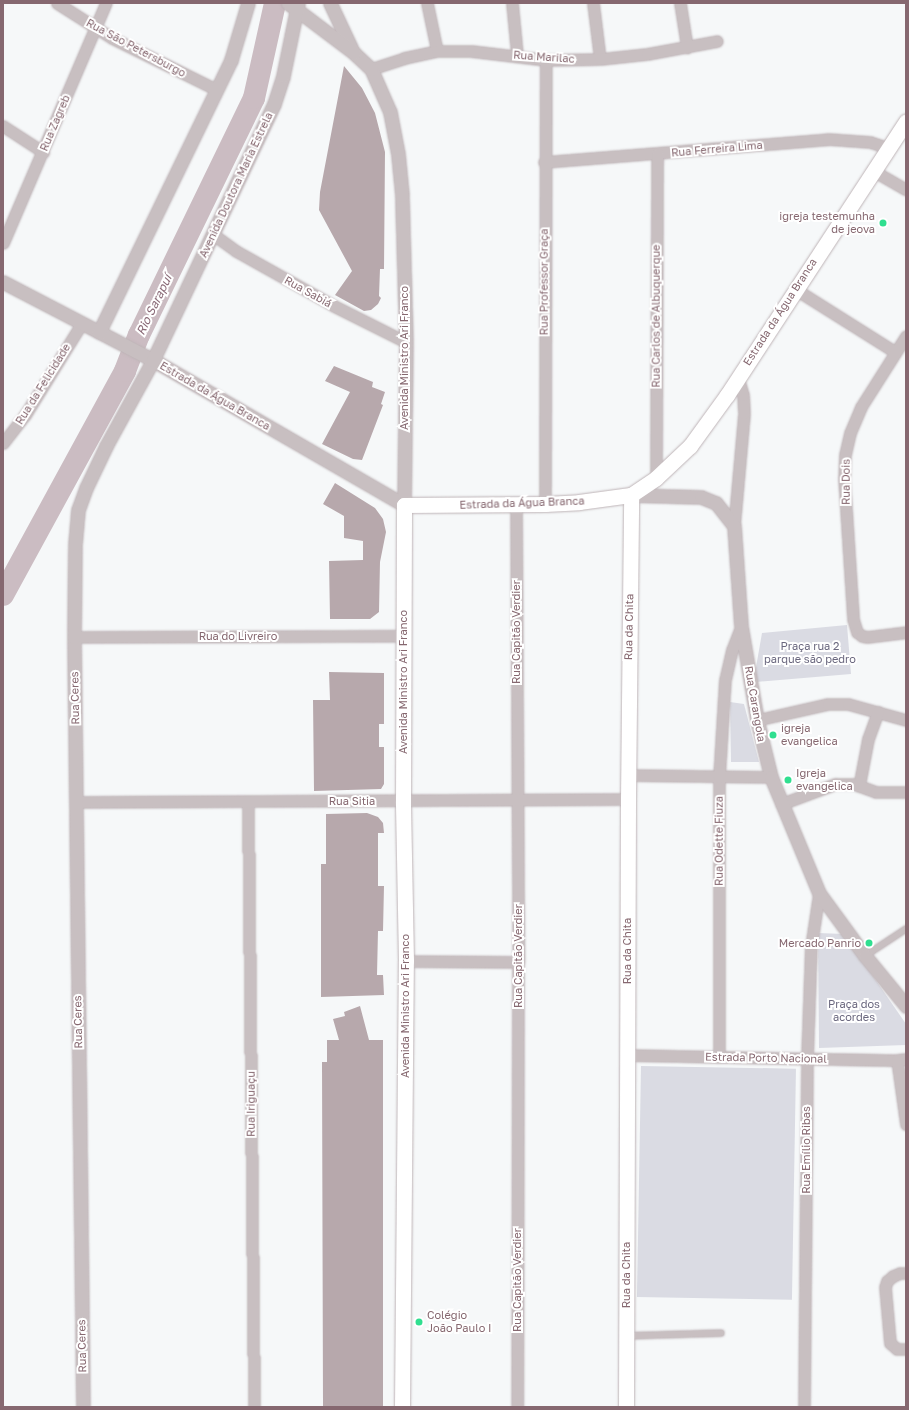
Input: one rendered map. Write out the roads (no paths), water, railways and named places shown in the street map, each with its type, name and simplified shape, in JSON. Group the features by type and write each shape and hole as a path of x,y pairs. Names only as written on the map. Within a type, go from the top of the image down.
{"main road":[{"name":"Estrada da Água Branca","path":"404,505 545,504 631,495 656,478 690,446 738,378 872,170 906,121"},
{"name":"Rua da Chita","path":"626,1407 626,1055 631,495"},
{"name":"Avenida Ministro Ari Franco","path":"402,1407 406,961 402,636 404,505"}],"street":[{"name":"Rua São Petersburgo","path":"57,3 95,28 217,90"},
{"name":"Rua Zagreb","path":"3,244 106,3"},
{"path":"99,332 231,60 248,3"},
{"path":"330,3 354,53"},
{"path":"427,3 437,51"},
{"path":"512,3 517,55"},
{"path":"593,3 600,59"},
{"path":"680,3 687,47"},
{"name":"Avenida Ministro Ari Franco","path":"294,5 372,69 390,112 398,154 402,195 406,342 404,505"},
{"name":"Avenida Doutora Maria Estrela","path":"74,637 75,544 78,510 86,488 106,446 153,360 214,235 274,104 283,76 294,5"},
{"name":"Rua Marilac","path":"372,69 404,58 437,51 471,51 517,55 546,60 600,59 687,47 717,41"},
{"name":"Rua Professor Graça","path":"545,504 544,162 546,60"},
{"path":"3,126 43,152"},
{"name":"Rua Ferreira Lima","path":"544,162 828,139 870,142 888,148"},
{"name":"Rua Carlos de Albuquerque","path":"656,478 657,154"},
{"path":"872,170 906,190"},
{"name":"Rua Sabiá","path":"214,235 236,251 334,306 406,342"},
{"name":"Estrada da Água Branca","path":"3,282 153,360 404,505"},
{"path":"795,289 895,352"},
{"name":"Rua da Felicidade","path":"3,443 25,415 82,323"},
{"name":"Rua Dois","path":"906,336 861,407 850,433 845,455 844,478 853,619 859,634 867,636 906,632"},
{"path":"734,526 744,413 743,395 738,378"},
{"path":"631,495 701,497 716,503 734,526"},
{"name":"Rua Capitão Verdier","path":"516,504 518,962 517,1407"},
{"name":"Rua Carangola","path":"734,526 741,628 757,720 771,777 819,893 865,956 906,1006"},
{"name":"Rua Odette Fiuza","path":"719,1057 719,777 725,680 732,650 741,628"},
{"name":"Rua do Livreiro","path":"74,637 402,636"},
{"name":"Rua Ceres","path":"74,637 83,1407"},
{"path":"757,720 828,704 848,704 906,720"},
{"path":"858,786 868,739 878,712"},
{"path":"628,775 771,777"},
{"path":"781,804 835,784 845,783 876,792 906,792"},
{"name":"Rua Sitia","path":"76,802 628,799"},
{"name":"Rua Iriguaçu","path":"248,801 254,1407"},
{"name":"Rua Emílio Ribas","path":"804,1407 807,1058 811,946 819,893"},
{"path":"406,961 518,962"},
{"name":"Estrada Porto Nacional","path":"626,1055 901,1059"},
{"path":"901,1059 906,1124"},
{"path":"906,1273 900,1273 893,1276 887,1281 885,1287 890,1343 898,1349 906,1349"}],"lane":[{"path":"865,956 906,929"},
{"path":"626,1336 722,1334"}],"waterway":[{"name":"Rio Sarapuí","path":"3,595 125,371 139,335 254,98 275,3"}],"place":[{"name":"igreja testemunha de jeova","path":"883,223"},
{"name":"igreja evangelica","path":"773,735"},
{"name":"Igreja evangelica","path":"788,780"},
{"name":"Mercado Panrio","path":"869,943"},
{"name":"Colégio João Paulo I","path":"419,1322"}],"park label":[{"name":"Praça rua 2 parque são pedro","path":"810,653"},
{"name":"Praça dos acordes","path":"854,1011"}]}
